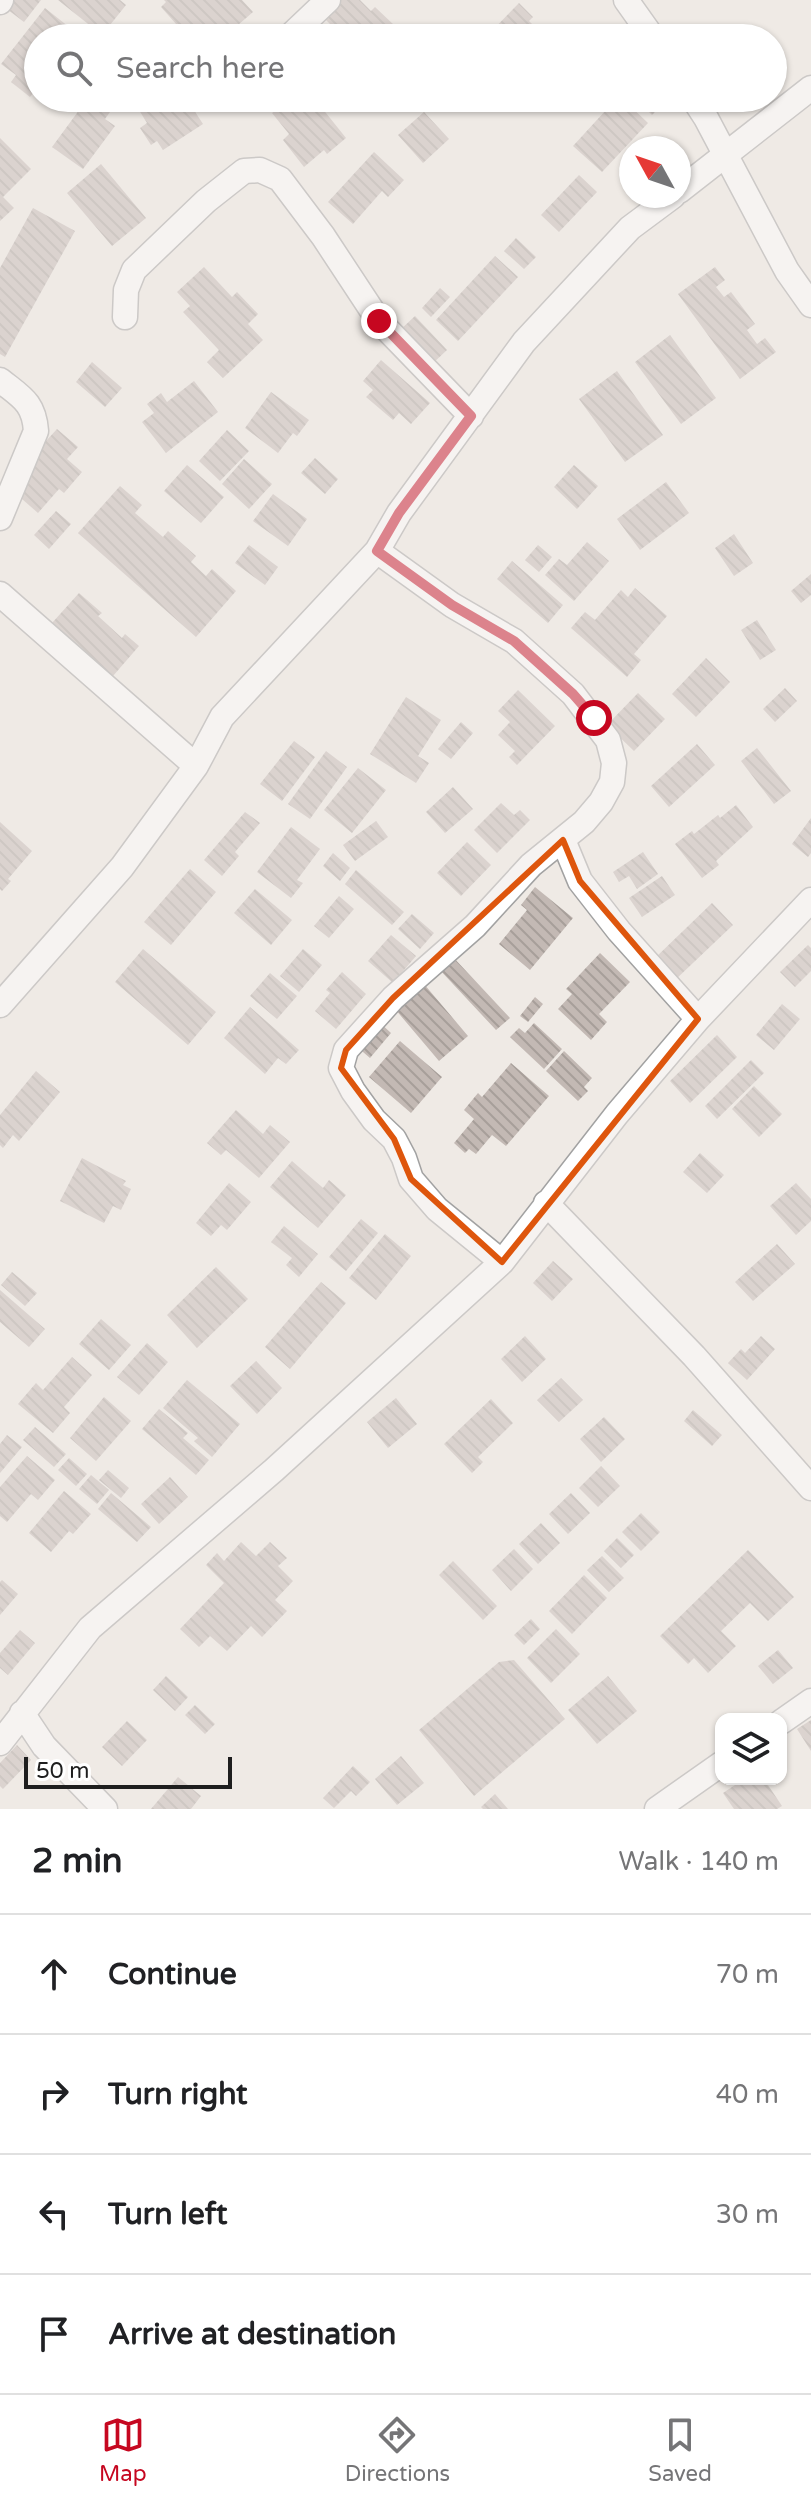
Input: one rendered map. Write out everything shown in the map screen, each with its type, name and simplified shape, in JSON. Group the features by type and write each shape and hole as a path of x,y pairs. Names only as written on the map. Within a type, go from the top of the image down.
{"street":[{"path":"303,24 328,0"},
{"path":"626,0 643,24"},
{"path":"787,107 811,88"},
{"path":"702,112 787,271 811,305"},
{"path":"691,182 781,112"},
{"path":"125,317 126,290 134,270 206,201 244,171 260,170 280,179 323,236 379,321 471,416"},
{"path":"3,996 122,867 196,766 222,717 377,551 399,513 524,342 630,228 657,208"},
{"path":"0,380 30,404 36,431 0,518"},
{"path":"377,551 452,605 514,641 573,694 608,740 614,763 612,782 601,802 563,840 531,865 475,926 393,998 346,1050 341,1068 367,1110 394,1139 411,1179 437,1209 502,1262"},
{"path":"0,594 196,766"},
{"path":"563,840 580,881 619,931 698,1019"},
{"path":"0,1743 90,1628 274,1470 502,1262 546,1203 698,1019 811,900"},
{"path":"546,1203 694,1356 811,1488"},
{"path":"787,1718 811,1701"},
{"path":"22,1713 44,1746 105,1809"},
{"path":"657,1809 715,1768"}],"highlighted area":[{"path":"563,840 580,881 698,1019 502,1262 411,1179 394,1139 341,1068 346,1050 393,998"}],"building":[{"path":"7,0 41,0 24,22 3,6"},
{"path":"58,0 120,0 126,5 111,24 88,24"},
{"path":"164,0 242,0 253,12 239,24 176,24 161,7 166,2"},
{"path":"340,0 360,0 371,11 375,7 393,24 330,24 323,17"},
{"path":"519,3 533,17 529,21 532,24 499,24"},
{"path":"45,8 65,24 32,24"},
{"path":"24,35 24,92 11,82 16,75 1,64"},
{"path":"78,112 110,112 105,119 115,126 83,169 52,147"},
{"path":"140,112 195,112 203,124 163,150 157,141 151,145 140,128 147,123"},
{"path":"325,112 346,138 327,154 324,150 304,167 283,140 289,134 272,113"},
{"path":"424,112 449,139 423,163 398,135"},
{"path":"604,112 637,112 648,123 636,136 619,136 619,154 602,172 573,146"},
{"path":"0,138 31,169 3,197 14,208 0,221"},
{"path":"374,152 404,180 388,197 382,191 353,224 328,202"},
{"path":"101,164 146,218 112,246 67,193"},
{"path":"579,175 597,192 559,232 541,215"},
{"path":"33,208 75,231 5,357 0,354 0,268"},
{"path":"516,238 536,257 524,269 504,251"},
{"path":"495,256 518,277 458,341 436,320"},
{"path":"204,267 232,297 237,292 258,314 248,324 263,340 223,378 207,362 219,350 183,312 190,306 177,292"},
{"path":"715,267 725,280 716,287 724,297 731,292 755,324 747,330 757,344 765,338 776,352 740,379 678,294"},
{"path":"440,288 450,297 431,317 422,308"},
{"path":"415,316 447,350 431,365 399,331"},
{"path":"670,335 716,398 681,424 635,362"},
{"path":"381,360 430,403 411,424 399,413 393,420 366,397 373,390 363,381"},
{"path":"92,362 122,388 105,407 76,382"},
{"path":"617,371 663,435 625,462 579,399"},
{"path":"194,381 218,412 166,453 142,422 154,413 147,404 161,393 167,402"},
{"path":"271,392 309,420 297,436 293,433 278,453 245,428"},
{"path":"57,429 78,447 67,459 82,472 64,493 59,489 38,513 14,492 33,470 25,464"},
{"path":"227,430 249,451 220,481 199,461"},
{"path":"315,458 338,479 325,494 301,473"},
{"path":"244,459 272,484 249,509 222,484"},
{"path":"187,465 224,497 201,523 164,491"},
{"path":"574,465 598,486 577,509 554,487"},
{"path":"666,482 689,513 640,550 617,519"},
{"path":"120,486 142,505 135,513 163,537 168,531 196,556 191,562 206,576 212,569 236,591 196,637 78,533"},
{"path":"273,494 307,519 288,546 253,521"},
{"path":"56,511 71,524 49,549 34,535"},
{"path":"734,534 753,563 734,576 715,548"},
{"path":"587,542 609,561 574,601 545,575 559,559 567,565"},
{"path":"249,545 278,567 265,585 235,563"},
{"path":"538,545 552,557 539,572 525,560"},
{"path":"512,561 563,605 548,623 497,579"},
{"path":"811,574 811,595 801,603 791,591"},
{"path":"635,588 667,616 634,654 641,660 627,677 571,628 585,612 595,620 621,590 628,597"},
{"path":"79,593 102,613 98,616 122,638 125,634 139,646 113,676 52,623"},
{"path":"757,620 776,650 760,660 741,630"},
{"path":"706,658 730,682 696,717 672,694"},
{"path":"785,688 797,701 775,722 763,709"},
{"path":"518,690 555,726 517,765 509,757 515,751 498,735 510,722 498,711"},
{"path":"638,693 665,719 634,751 607,725"},
{"path":"406,697 441,720 418,756 429,763 416,783 370,754"},
{"path":"461,722 473,733 451,759 438,749"},
{"path":"294,741 315,757 282,801 260,784"},
{"path":"697,744 715,765 669,807 651,786"},
{"path":"757,748 791,791 774,804 741,761"},
{"path":"326,751 347,767 310,819 288,804"},
{"path":"358,768 386,790 352,833 324,810"},
{"path":"453,787 473,809 445,833 426,812"},
{"path":"501,803 514,815 520,810 530,820 497,853 474,830"},
{"path":"736,805 753,827 716,861 719,865 702,878 675,844"},
{"path":"245,812 260,823 235,852 239,856 222,876 204,860"},
{"path":"811,818 811,853 808,857 792,844"},
{"path":"376,821 388,837 355,861 343,845"},
{"path":"0,822 32,851 2,891 0,889"},
{"path":"291,827 320,849 297,880 303,883 291,898 257,872"},
{"path":"467,842 491,865 461,896 437,873"},
{"path":"643,852 658,874 637,889 629,876 619,882 613,872"},
{"path":"333,853 350,868 340,881 323,866"},
{"path":"190,869 216,892 171,945 144,922"},
{"path":"356,870 404,912 392,925 345,884"},
{"path":"662,876 675,895 642,917 629,898"},
{"path":"535,887 573,918 530,970 499,944 527,910 521,905"},
{"path":"255,889 292,920 271,945 234,913"},
{"path":"339,896 354,909 329,938 314,926"},
{"path":"712,903 733,925 674,981 653,960"},
{"path":"412,914 434,933 420,949 398,929"},
{"path":"391,935 416,956 393,983 368,961"},
{"path":"808,945 811,948 811,971 795,987 780,972"},
{"path":"143,949 216,1012 188,1045 115,982"},
{"path":"303,949 322,965 299,992 280,976"},
{"path":"600,953 630,982 599,1014 607,1022 591,1040 558,1009 572,994 566,989"},
{"path":"452,956 510,1018 496,1030 438,968"},
{"path":"342,972 366,994 336,1029 315,1011 330,993 326,990"},
{"path":"270,973 297,996 277,1019 250,996"},
{"path":"424,984 468,1036 439,1061 395,1009"},
{"path":"535,997 543,1004 528,1022 520,1016"},
{"path":"782,1004 800,1019 774,1050 756,1035"},
{"path":"250,1007 299,1050 286,1064 278,1058 265,1074 224,1038"},
{"path":"378,1021 391,1033 370,1058 356,1046"},
{"path":"534,1023 562,1049 544,1069 510,1037 519,1028 525,1033"},
{"path":"717,1035 737,1057 690,1103 670,1081"},
{"path":"400,1041 442,1077 411,1113 369,1077"},
{"path":"564,1051 592,1078 584,1087 588,1091 578,1101 546,1071"},
{"path":"751,1060 764,1073 717,1119 705,1106"},
{"path":"511,1063 549,1096 506,1146 492,1135 476,1154 469,1149 465,1153 454,1143 474,1119 464,1110 478,1093 482,1097"},
{"path":"36,1071 60,1092 19,1141 13,1135 3,1148 0,1145 0,1115"},
{"path":"754,1086 782,1114 759,1137 732,1109"},
{"path":"236,1110 263,1134 270,1125 290,1142 259,1178 226,1150 221,1155 207,1143"},
{"path":"700,1153 724,1175 707,1193 683,1172"},
{"path":"82,1158 126,1181 123,1185 131,1189 121,1210 113,1206 104,1223 60,1201"},
{"path":"292,1161 323,1188 329,1180 346,1195 318,1228 270,1187"},
{"path":"229,1183 251,1202 227,1230 221,1225 211,1236 196,1223"},
{"path":"796,1183 811,1199 811,1221 796,1235 770,1206"},
{"path":"361,1219 378,1233 346,1271 329,1257"},
{"path":"284,1226 318,1254 299,1277 286,1265 292,1258 271,1242"},
{"path":"385,1234 411,1256 376,1300 349,1278"},
{"path":"777,1244 795,1264 753,1301 735,1282"},
{"path":"553,1261 573,1279 552,1301 533,1283"},
{"path":"216,1267 248,1299 197,1348 167,1315"},
{"path":"12,1272 37,1293 25,1306 1,1285"},
{"path":"321,1282 346,1303 290,1369 265,1347"},
{"path":"0,1290 45,1329 29,1347 0,1322"},
{"path":"101,1319 131,1345 109,1370 79,1344"},
{"path":"525,1336 546,1359 522,1382 501,1359"},
{"path":"761,1336 775,1349 747,1380 728,1363 741,1349 745,1353"},
{"path":"147,1343 168,1362 139,1395 117,1377"},
{"path":"72,1357 92,1375 64,1407 70,1413 53,1433 18,1404 36,1383 43,1390"},
{"path":"256,1361 282,1388 257,1414 230,1386"},
{"path":"561,1378 583,1400 559,1422 537,1400"},
{"path":"187,1380 240,1424 212,1457 194,1441 198,1438 163,1408"},
{"path":"104,1397 131,1421 96,1461 70,1438"},
{"path":"396,1398 417,1424 388,1448 367,1422"},
{"path":"491,1399 513,1423 478,1457 483,1462 472,1473 444,1444"},
{"path":"159,1409 188,1433 183,1438 209,1460 196,1475 142,1429"},
{"path":"693,1410 722,1435 712,1446 684,1421"},
{"path":"604,1417 625,1439 601,1462 580,1439"},
{"path":"35,1427 66,1454 54,1467 23,1440"},
{"path":"7,1435 22,1447 0,1473 0,1444"},
{"path":"27,1456 55,1480 38,1500 31,1494 7,1522 0,1516 0,1487"},
{"path":"69,1458 87,1474 76,1486 58,1470"},
{"path":"601,1466 620,1486 598,1507 579,1488"},
{"path":"108,1470 129,1488 121,1498 99,1480"},
{"path":"91,1475 109,1490 97,1504 79,1489"},
{"path":"170,1477 188,1497 159,1524 141,1504"},
{"path":"64,1491 91,1514 73,1534 69,1531 51,1552 29,1533"},
{"path":"111,1493 151,1527 137,1542 98,1509"},
{"path":"571,1493 590,1513 568,1534 549,1514"},
{"path":"641,1513 660,1532 641,1551 622,1532"},
{"path":"541,1523 560,1543 538,1564 519,1544"},
{"path":"617,1538 634,1555 621,1568 604,1551"},
{"path":"241,1542 256,1556 270,1542 287,1558 278,1566 293,1581 275,1600 287,1611 262,1637 251,1626 227,1651 210,1636 199,1647 180,1629 224,1583 206,1565 217,1553 224,1561"},
{"path":"514,1549 533,1569 511,1591 492,1570"},
{"path":"748,1550 794,1597 768,1621 750,1603 721,1631 736,1646 708,1673 694,1658 688,1664 660,1636"},
{"path":"602,1556 624,1578 609,1592 587,1570"},
{"path":"453,1561 497,1606 483,1620 439,1575"},
{"path":"584,1575 607,1598 572,1634 549,1611"},
{"path":"2,1580 18,1594 0,1615 0,1582"},
{"path":"531,1619 540,1629 524,1645 514,1635"},
{"path":"556,1629 580,1654 551,1683 527,1658"},
{"path":"20,1630 35,1643 8,1675 0,1668 0,1653"},
{"path":"778,1650 793,1668 773,1684 758,1666"},
{"path":"514,1660 565,1719 474,1796 419,1730 499,1662"},
{"path":"166,1676 188,1697 175,1711 153,1690"},
{"path":"608,1676 637,1711 597,1744 568,1710"},
{"path":"195,1705 215,1724 205,1734 185,1715"},
{"path":"811,1720 811,1751 797,1729"},
{"path":"127,1721 147,1740 122,1766 102,1747"},
{"path":"17,1745 31,1760 3,1789 0,1786 0,1763"},
{"path":"401,1756 424,1783 397,1805 375,1779"},
{"path":"353,1766 370,1782 356,1796 351,1791 334,1808 323,1798"},
{"path":"178,1777 201,1796 191,1809 151,1809"},
{"path":"735,1785 768,1785 782,1806 777,1809 734,1809 723,1793"},
{"path":"495,1794 508,1809 481,1807"}],"route":[{"path":"379,321 471,416 399,513 377,551 452,605 514,641 573,694 594,718"}]}
